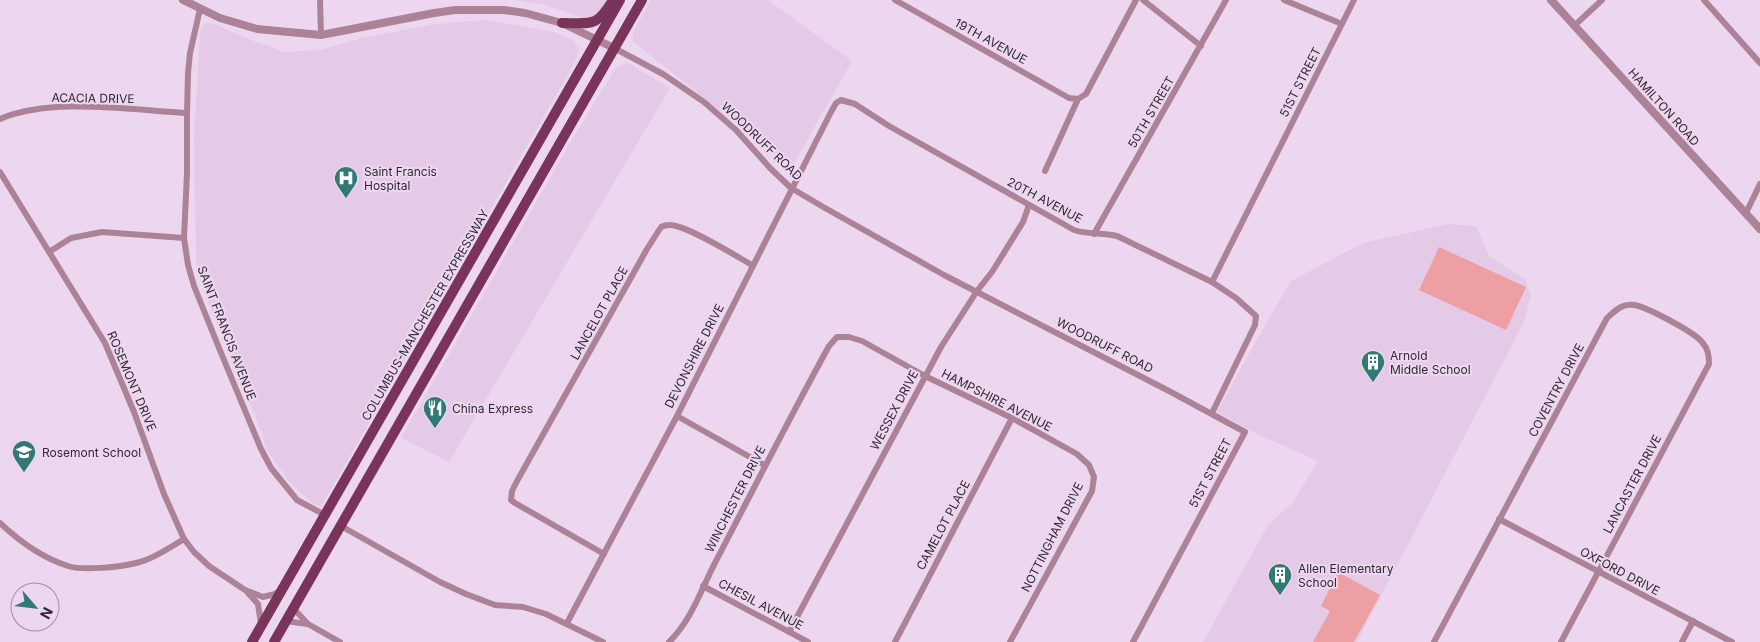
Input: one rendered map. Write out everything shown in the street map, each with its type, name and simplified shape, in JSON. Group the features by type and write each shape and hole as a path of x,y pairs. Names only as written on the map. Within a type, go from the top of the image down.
{"main road":[{"path":"562,23 590,24 597,21 603,16 612,0"},
{"name":"COLUMBUS-MANCHESTER EXPRESSWAY","path":"252,642 620,0"},
{"path":"274,642 642,0"},
{"path":"475,290 477,277 500,232 500,228 494,220"}],"street":[{"name":"WOODRUFF ROAD","path":"183,0 220,18 257,29 321,35 455,10 504,10 525,13 562,23 663,74 704,102 736,130 770,168 792,188 833,213 977,291 1212,413"},
{"path":"320,0 321,35"},
{"name":"19TH AVENUE","path":"895,0 1069,98 1078,99"},
{"path":"1044,171 1078,99 1086,94 1136,0"},
{"path":"1143,0 1201,46"},
{"name":"50TH STREET","path":"1094,234 1226,0"},
{"path":"1284,0 1342,24"},
{"name":"51ST STREET","path":"1212,282 1354,0"},
{"name":"HAMILTON ROAD","path":"1551,0 1760,230"},
{"path":"1575,25 1602,0"},
{"path":"1704,0 1760,62"},
{"name":"SAINT FRANCIS AVENUE","path":"200,9 190,54 186,113 187,173 184,238 188,264 194,286 264,456 271,468 297,500 325,515"},
{"name":"20TH AVENUE","path":"841,100 847,100 855,104 889,126 1074,230 1084,233 1105,233 1116,236 1212,282 1244,304 1256,316 1254,325 1212,413"},
{"name":"DEVONSHIRE DRIVE","path":"567,623 677,416 831,112 836,103 841,100"},
{"name":"ACACIA DRIVE","path":"0,119 32,109 57,107 186,113"},
{"name":"ROSEMONT DRIVE","path":"0,172 105,343 184,540 209,566 245,590 264,597 275,594 283,589"},
{"path":"1746,213 1760,184"},
{"name":"WESSEX DRIVE","path":"789,632 941,347 977,291 992,272 1023,222 1029,205"},
{"name":"LANCELOT PLACE","path":"604,554 520,507 511,500 512,491 517,481 661,227 669,225 679,227 752,265"},
{"path":"49,252 71,238 102,232 184,238"},
{"name":"COVENTRY DRIVE","path":"1434,642 1607,318 1619,307 1633,305 1682,327 1702,342 1709,353 1709,364 1682,416"},
{"name":"HAMPSHIRE AVENUE","path":"818,365 829,346 837,337 849,336 862,341 925,376 1012,418 1068,449"},
{"name":"WINCHESTER DRIVE","path":"669,642 689,616 764,465 818,365"},
{"name":"51ST STREET","path":"1133,642 1245,432 1212,413"},
{"path":"677,416 764,465"},
{"name":"LANCASTER DRIVE","path":"1561,642 1682,416"},
{"name":"CAMELOT PLACE","path":"895,642 1012,418"},
{"name":"NOTTINGHAM DRIVE","path":"1010,642 1092,491 1094,477 1089,465 1068,449"},
{"name":"OXFORD DRIVE","path":"1499,519 1732,642"},
{"path":"0,523 16,538 40,553 69,566 110,568 138,563 184,540"},
{"path":"341,526 440,582 466,594 495,605 523,607 546,614 603,642"},
{"name":"CHESIL AVENUE","path":"703,586 808,642"},
{"name":"ROSEMONT DRIVE","path":"245,590 258,604 262,626"},
{"path":"294,608 308,624 340,642"},
{"path":"286,621 308,624"},
{"path":"1682,642 1693,622"}],"shaded area":[{"path":"514,0 608,0 600,14 587,19 542,4"},
{"path":"651,0 768,0 852,61 792,167 632,41 634,30"},
{"name":"Saint Francis Hospital","path":"488,20 554,32 572,39 579,49 576,60 321,507 314,504 289,482 266,448 262,433 210,307 196,260 194,138 200,31 205,23 214,24 285,52 320,50 363,38 435,24"},
{"path":"628,63 670,88 449,462 401,438 570,143 615,69"},
{"path":"1447,224 1476,226 1489,256 1525,279 1531,296 1524,321 1511,347 1357,642 1203,642 1268,525 1293,502 1318,461 1259,435 1217,412 1257,339 1291,281 1363,243"},
{"path":"1439,247 1526,287 1506,330 1419,290"},
{"path":"1338,572 1380,595 1354,642 1313,642 1330,611 1321,606"}],"place":[{"name":"Saint Francis Hospital","path":"346,199"},
{"name":"Arnold Middle School","path":"1373,383"},
{"name":"China Express","path":"435,429"},
{"name":"Rosemont School","path":"24,473"},
{"name":"Allen Elementary School","path":"1280,596"}]}
